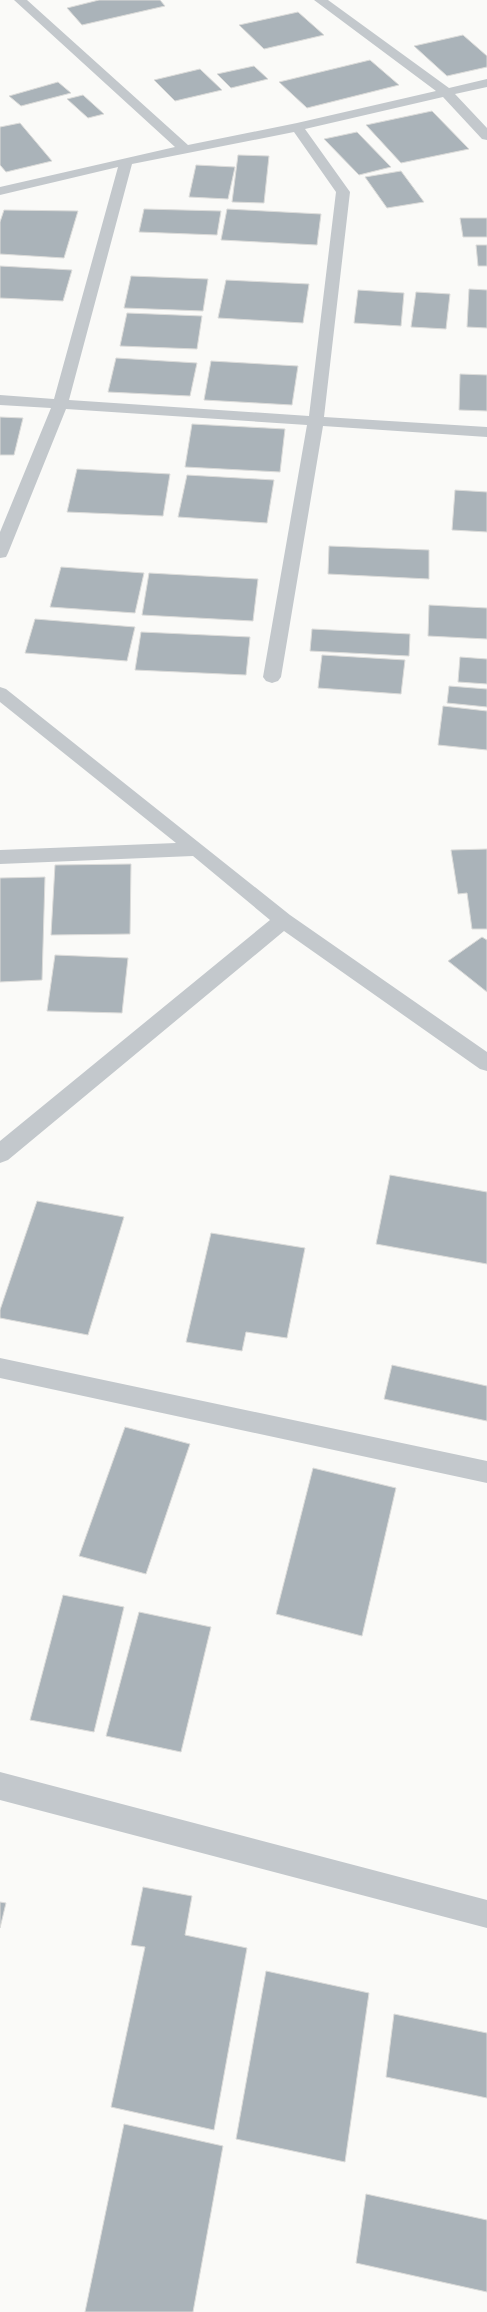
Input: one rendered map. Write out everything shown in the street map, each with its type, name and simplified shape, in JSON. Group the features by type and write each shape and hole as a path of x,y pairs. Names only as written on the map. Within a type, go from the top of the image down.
{"street":[{"path":"20,0 185,149"},
{"path":"320,0 446,92 487,136"},
{"path":"0,191 126,161 297,127 487,83"},
{"path":"272,677 316,421 343,192 297,127"},
{"path":"0,553 60,405 126,161"},
{"path":"0,400 487,432"},
{"path":"0,693 197,849 283,920 487,1063"},
{"path":"0,857 197,849"},
{"path":"0,1154 9,1138 283,920"},
{"path":"0,1368 487,1472"},
{"path":"0,1786 487,1914"}],"building":[{"path":"99,0 160,0 165,6 82,25 67,8"},
{"path":"298,12 324,35 264,49 239,25"},
{"path":"463,35 487,56 487,67 447,76 414,46"},
{"path":"370,60 399,85 307,108 279,82"},
{"path":"254,66 268,79 231,88 217,74"},
{"path":"200,69 222,90 175,101 154,80"},
{"path":"58,82 71,93 21,106 9,96"},
{"path":"83,95 104,114 88,118 67,99"},
{"path":"432,111 469,149 401,163 366,125"},
{"path":"20,123 52,161 6,172 0,165 0,127"},
{"path":"357,132 391,167 359,175 324,139"},
{"path":"238,155 269,156 264,203 232,202"},
{"path":"196,165 235,167 228,199 189,197"},
{"path":"401,171 424,202 387,208 365,177"},
{"path":"144,209 221,211 217,235 139,232"},
{"path":"227,209 321,214 317,245 221,240"},
{"path":"4,210 78,211 64,258 0,254 0,222"},
{"path":"460,218 487,218 487,237 463,237"},
{"path":"476,245 487,245 487,266 478,266"},
{"path":"0,266 72,270 63,301 0,298"},
{"path":"131,276 208,279 203,311 124,308"},
{"path":"226,280 309,284 303,323 218,318"},
{"path":"469,289 487,290 487,328 467,327"},
{"path":"358,290 404,293 401,326 354,323"},
{"path":"416,292 450,294 446,329 411,327"},
{"path":"127,313 202,316 197,349 120,346"},
{"path":"116,358 197,363 190,396 108,392"},
{"path":"211,361 298,366 292,405 204,400"},
{"path":"460,374 487,375 487,411 459,410"},
{"path":"0,417 23,418 14,455 0,455"},
{"path":"192,424 285,429 280,472 185,467"},
{"path":"77,469 170,474 163,516 67,512"},
{"path":"187,475 274,480 267,523 178,517"},
{"path":"455,490 487,492 487,532 452,530"},
{"path":"329,546 429,550 429,579 328,574"},
{"path":"61,567 144,573 135,613 50,607"},
{"path":"149,573 258,579 253,621 142,615"},
{"path":"429,605 487,608 487,639 428,636"},
{"path":"35,619 135,627 127,661 25,653"},
{"path":"312,629 410,634 409,656 310,651"},
{"path":"141,632 250,637 246,675 135,670"},
{"path":"322,655 405,660 401,694 318,688"},
{"path":"460,657 487,659 487,684 458,682"},
{"path":"449,686 487,689 487,707 447,703"},
{"path":"443,706 487,711 487,750 438,745"},
{"path":"487,849 487,929 472,929 467,893 458,894 451,850"},
{"path":"131,864 130,934 51,935 55,865"},
{"path":"45,877 42,980 0,982 0,878"},
{"path":"482,937 487,940 487,992 448,961"},
{"path":"55,955 128,958 122,1013 47,1011"},
{"path":"390,1175 487,1192 487,1264 376,1244"},
{"path":"37,1201 124,1217 88,1335 0,1318 0,1310"},
{"path":"211,1233 305,1248 287,1338 246,1332 242,1351 186,1342"},
{"path":"392,1365 487,1386 487,1421 384,1399"},
{"path":"125,1427 190,1444 146,1574 79,1556"},
{"path":"313,1468 396,1488 362,1636 276,1614"},
{"path":"63,1595 124,1607 94,1732 30,1720"},
{"path":"139,1612 211,1627 181,1752 106,1736"},
{"path":"143,1887 192,1896 185,1935 247,1948 214,2130 111,2107 145,1947 131,1945"},
{"path":"0,1902 6,1903 0,1928"},
{"path":"266,1971 369,1993 345,2162 236,2139"},
{"path":"394,2014 487,2033 487,2098 386,2077"},
{"path":"124,2124 223,2146 193,2312 85,2312"},
{"path":"366,2194 487,2220 487,2292 356,2263"}]}
